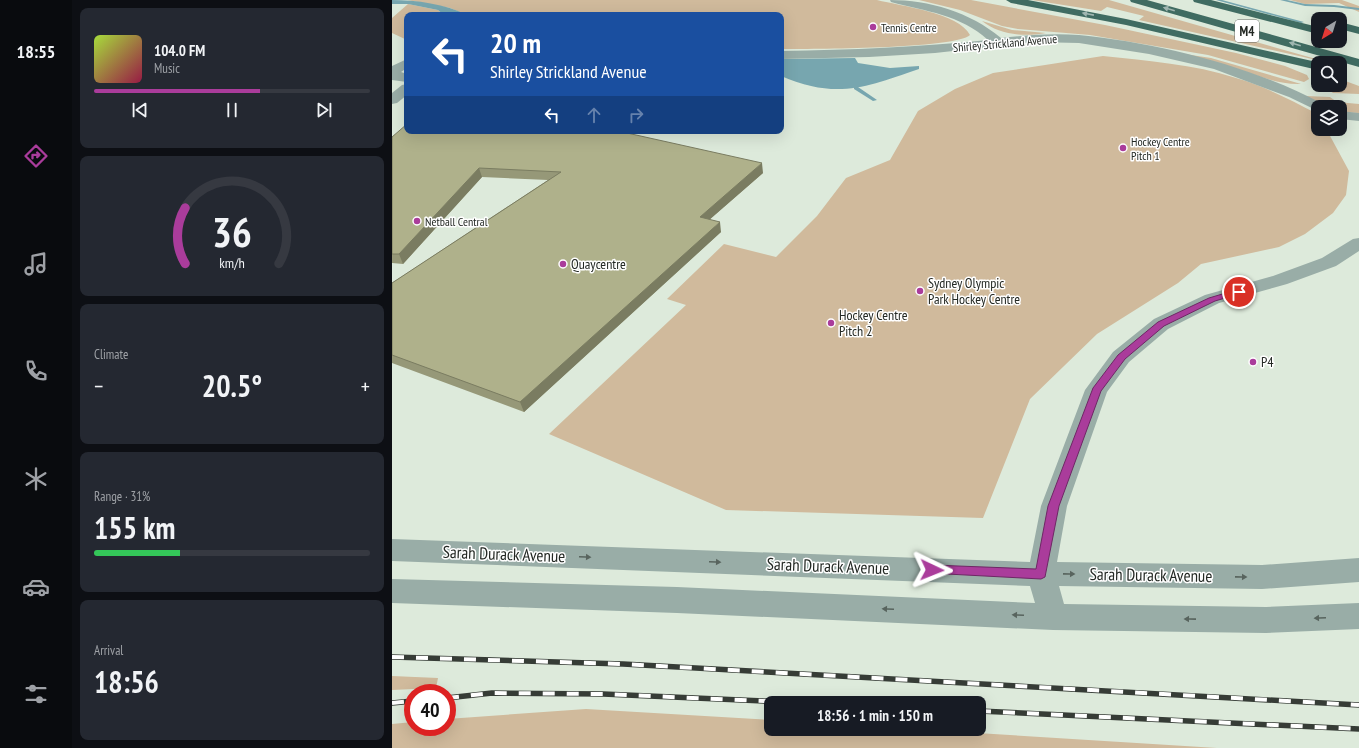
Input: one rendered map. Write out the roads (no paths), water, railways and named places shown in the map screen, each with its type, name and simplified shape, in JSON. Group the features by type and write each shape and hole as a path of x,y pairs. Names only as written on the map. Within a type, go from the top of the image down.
{"highway":[{"path":"1011,0 1126,22 1311,64"},
{"name":"M4","path":"1136,0 1359,63"},
{"name":"M4","path":"1171,0 1311,38"},
{"path":"1198,0 1311,29"},
{"path":"1347,27 1359,31"},
{"path":"1347,39 1359,43"},
{"path":"1347,48 1359,51"}],"street":[{"path":"895,0 951,13 977,25 998,42"},
{"name":"Shirley Strickland Avenue","path":"784,55 869,53 955,47 1054,37 1107,43 1202,62 1234,71 1294,94 1311,103"},
{"path":"396,71 404,62"},
{"name":"Shirley Strickland Avenue","path":"1294,94 1303,104 1311,108"},
{"path":"1347,118 1358,123"},
{"path":"1347,122 1358,123"},
{"path":"1053,617 1041,574 1054,506 1096,390 1121,357 1161,324 1212,300 1280,280 1330,262 1359,243"},
{"name":"Sarah Durack Avenue","path":"392,550 1041,574 1262,577 1359,570"},
{"path":"392,592 677,600 1053,617 1266,620 1359,616"}],"water":[{"path":"392,0 431,3 461,12 440,12 438,10 408,4 392,4"},
{"path":"855,58 858,63 890,68 919,66 919,69 867,85 835,89 819,88 784,77 784,59"}],"waterway":[{"path":"1218,0 1302,22"},
{"path":"1282,0 1305,5 1359,9"},
{"path":"856,88 875,100"}],"railway":[{"path":"392,657 623,664 1359,705"},
{"path":"456,697 492,693 603,694 764,701"},
{"path":"392,703 404,702"},
{"path":"986,711 1359,729"}],"place":[{"name":"Tennis Centre","path":"873,27"},
{"name":"Hockey Centre Pitch 1","path":"1123,148"},
{"name":"Netball Central","path":"417,221"},
{"name":"Quaycentre","path":"563,264"},
{"name":"Sydney Olympic Park Hockey Centre","path":"920,291"},
{"name":"Hockey Centre Pitch 2","path":"831,323"},
{"name":"P4","path":"1253,362"}]}
